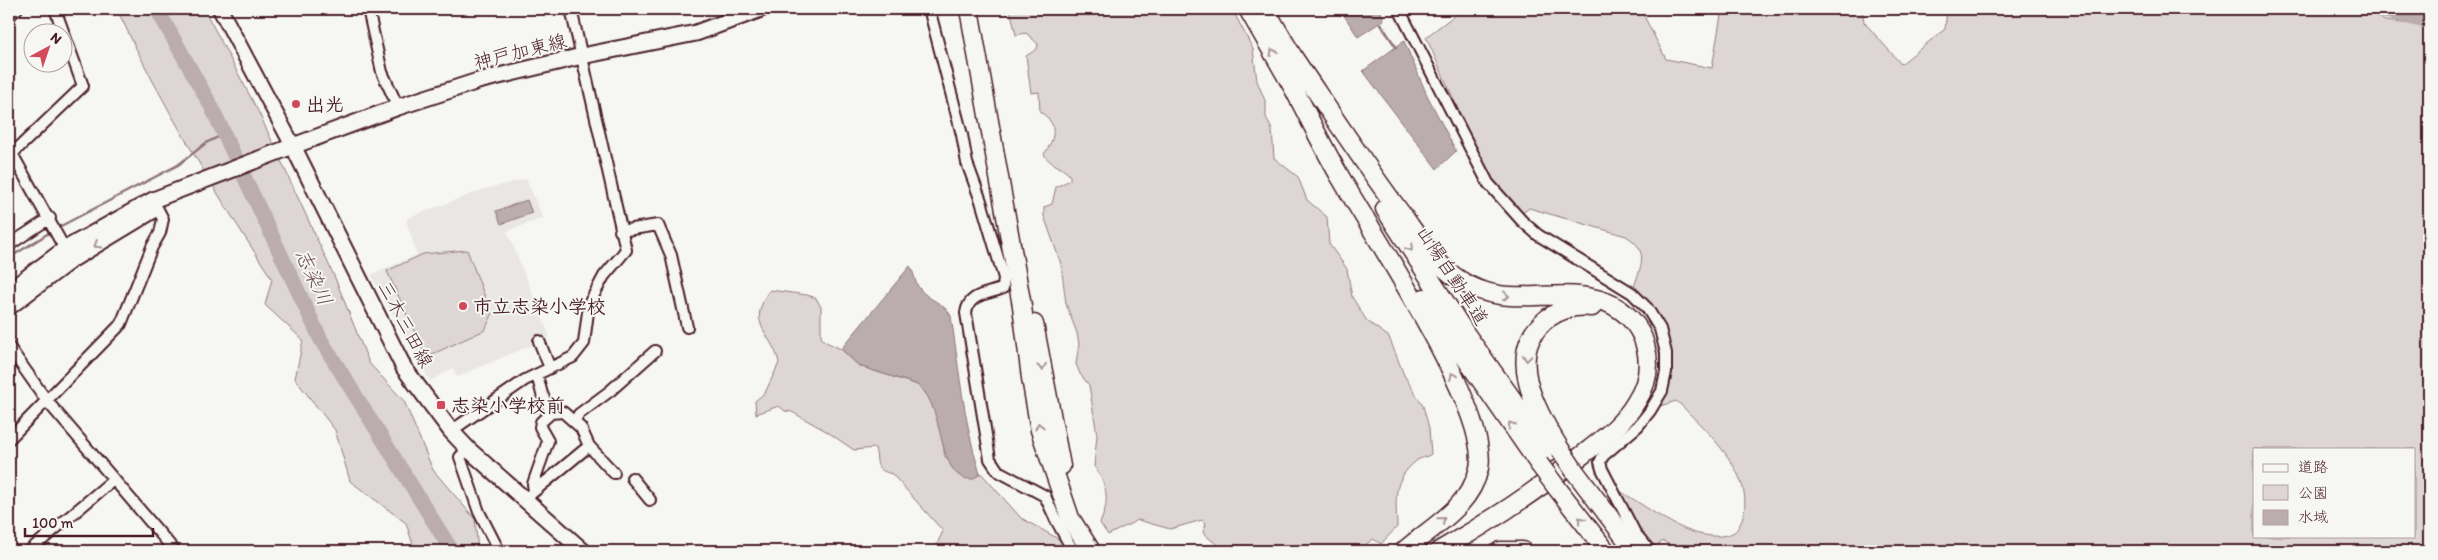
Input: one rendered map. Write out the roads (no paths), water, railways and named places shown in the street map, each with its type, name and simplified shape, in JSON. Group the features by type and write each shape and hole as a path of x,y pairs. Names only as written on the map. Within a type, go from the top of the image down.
{"highway":[{"path":"969,9 1022,306 1030,378 1040,430 1070,518 1091,551"},
{"path":"978,9 1030,305 1062,470 1079,516 1101,551"},
{"name":"山陽自動車道","path":"1248,9 1398,259 1472,370 1550,456"},
{"name":"山陽自動車道","path":"1266,9 1293,57 1423,270 1567,480 1625,551"},
{"path":"1293,57 1383,189 1430,253 1447,270 1469,285 1495,295 1580,297 1606,302 1618,308 1632,321 1645,343 1648,367 1644,389 1634,406 1619,424 1543,484 1439,551"},
{"path":"1289,80 1341,178 1439,348 1465,401 1478,436 1480,461 1471,488 1455,509 1404,551"},
{"path":"1424,551 1484,515 1544,474 1600,430 1627,402 1639,372 1640,360 1636,342 1620,320 1595,308 1571,308 1551,316 1538,328 1527,353 1526,374 1530,392 1541,417 1550,456 1567,480 1635,551"},
{"name":"山陽自動車道","path":"1567,480 1606,551"},
{"path":"1500,551 1522,551"}],"main road":[{"name":"神戸加東線","path":"293,146 398,107 478,81 582,56 696,33 761,9"},
{"path":"9,291 155,204 215,177 293,146"},
{"name":"三木三田線","path":"293,146 404,368 468,449 530,494 576,549"},
{"path":"9,307 68,255"}],"street":[{"path":"9,16 17,9"},
{"path":"55,9 83,86 11,150 51,220 68,255"},
{"path":"220,9 293,146"},
{"path":"368,9 382,72 398,107"},
{"path":"452,431 525,380 574,356 584,343 589,304 604,276 626,250 620,231 571,9"},
{"path":"1399,9 1488,182 1496,192 1522,221 1538,235 1586,266 1630,291 1647,308 1660,329 1666,353 1666,372 1662,391 1642,422 1603,456 1600,462 1635,533 1650,551"},
{"path":"931,16 962,135 967,163 981,201 1004,278 1003,288 975,297 969,302 966,313 990,459 998,471 1045,496 1054,518 1073,551"},
{"path":"9,439 122,324 152,247 160,233 163,219 155,204"},
{"path":"9,245 51,220"},
{"path":"620,231 658,225 672,255 687,327"},
{"path":"539,341 550,368"},
{"path":"9,347 47,401 175,551"},
{"path":"575,421 579,414 610,391 655,350"},
{"path":"536,375 551,413"},
{"path":"530,494 548,440 540,427 541,422 551,413 563,412 575,421 581,428 589,446 614,472"},
{"path":"530,494 589,446"},
{"path":"468,449 460,457 479,512 499,551"},
{"path":"632,478 650,500"},
{"path":"29,551 113,480"}],"water":[{"path":"1340,9 1380,9 1384,20 1358,37"},
{"path":"1404,41 1427,95 1456,151 1437,169 1363,71"},
{"path":"527,200 532,213 501,224 496,211"},
{"path":"910,266 920,289 948,311 951,316 966,416 980,474 973,479 961,476 952,468 932,406 925,393 915,384 859,366 841,349"}],"waterway":[{"name":"志染川","path":"157,9 211,106 321,340 452,551"},
{"path":"2376,9 2429,22"},
{"path":"1380,23 1396,47"},
{"path":"57,228 178,165 206,143 224,134"},
{"path":"9,258 52,231"}],"place":[{"name":"出光","path":"296,104"},
{"name":"市立志染小学校","path":"463,306"},
{"name":"志染小学校前","path":"441,405"}]}
